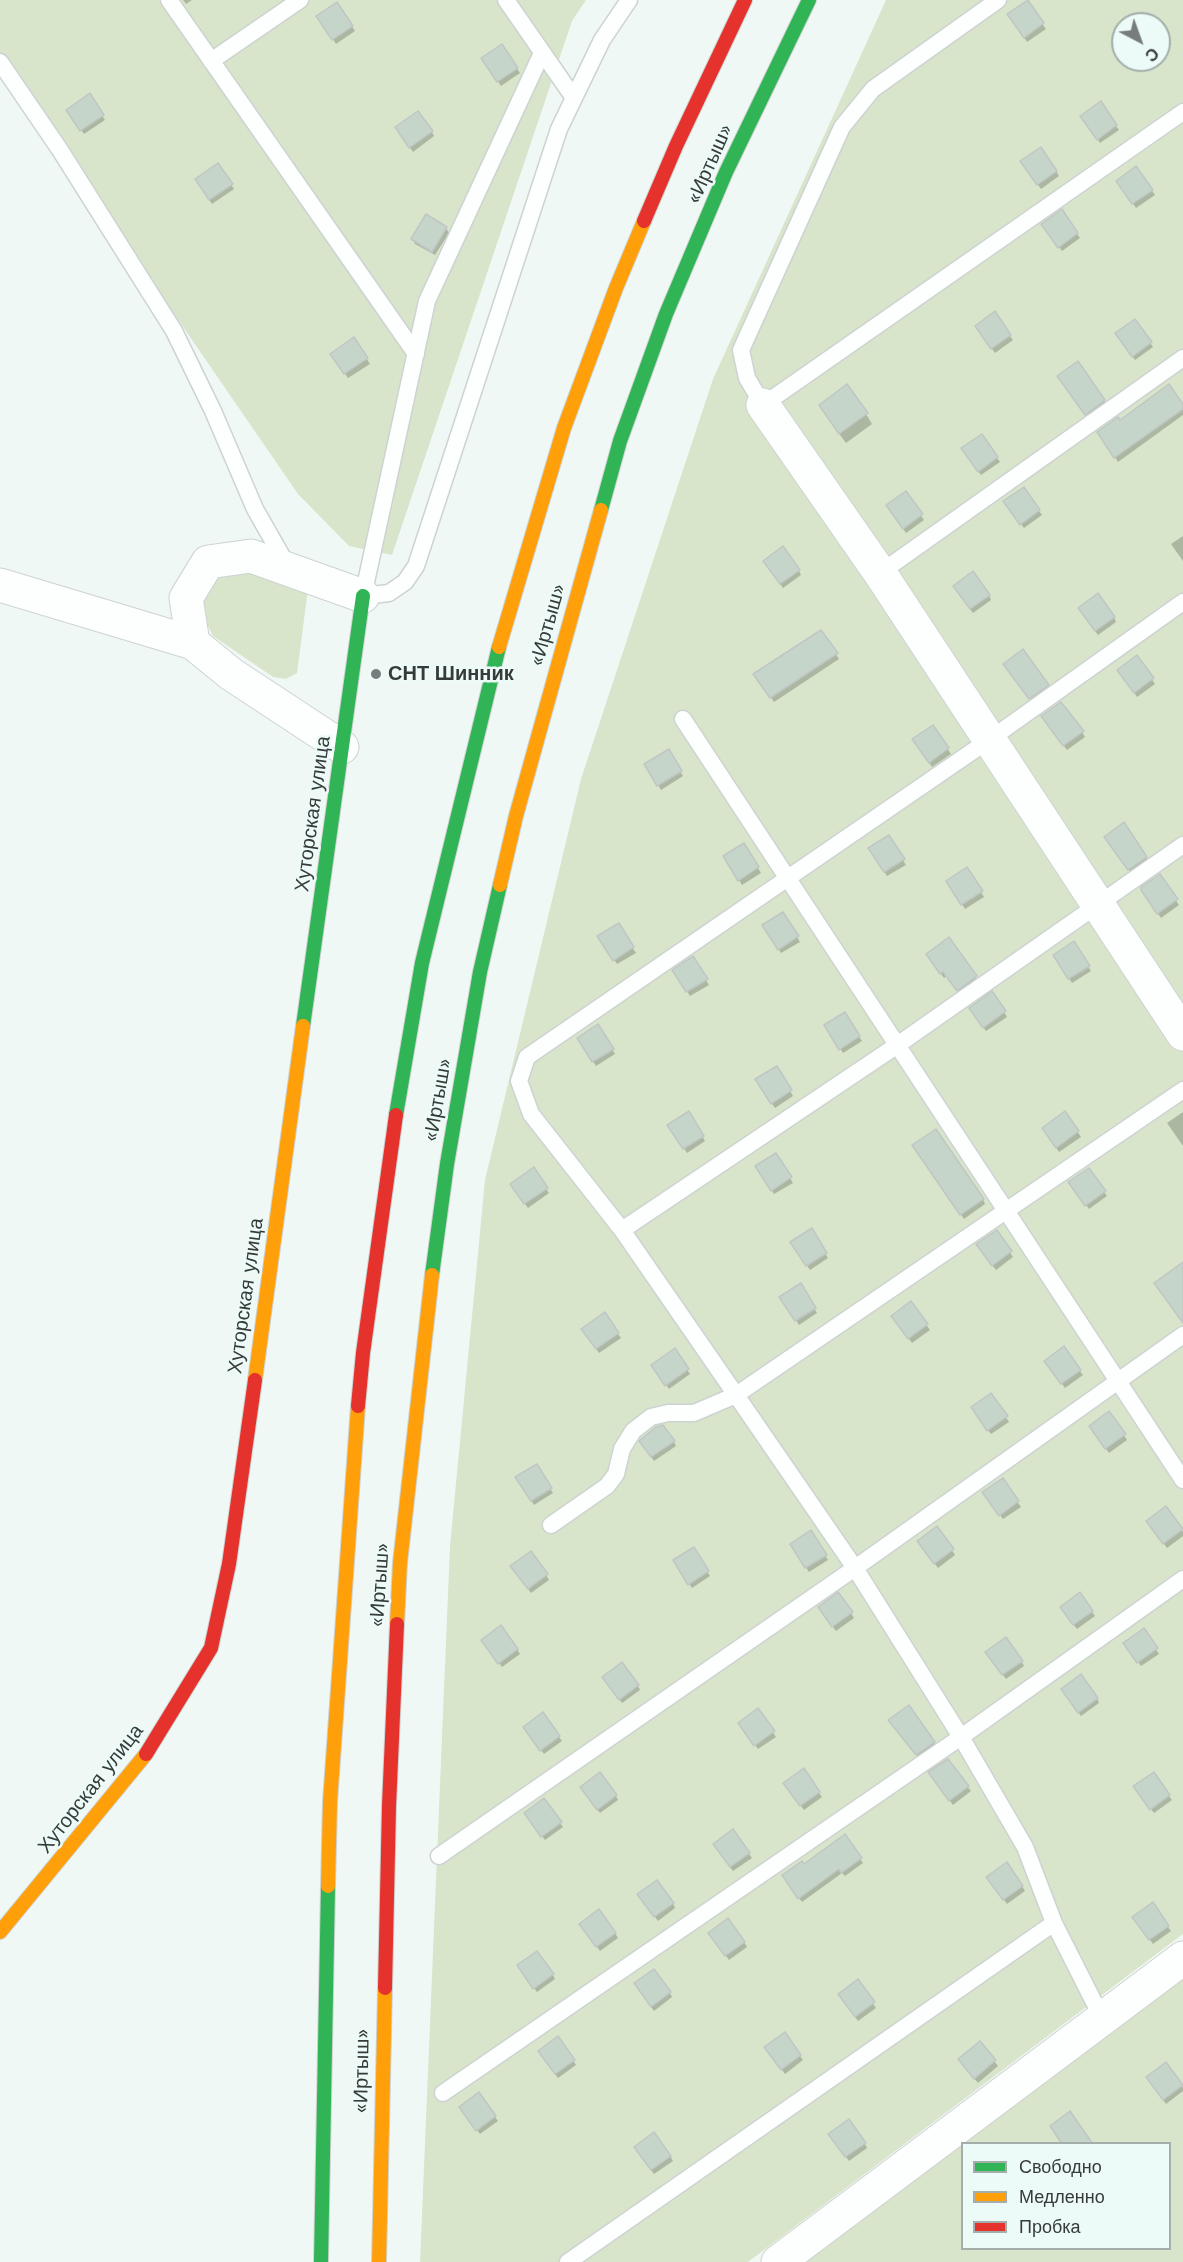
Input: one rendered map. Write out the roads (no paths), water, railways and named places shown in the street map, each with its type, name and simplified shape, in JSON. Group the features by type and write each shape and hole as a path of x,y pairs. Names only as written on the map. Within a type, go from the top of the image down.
{"main road":[{"name":"«Иртыш»","path":"321,2262 330,1802 346,1551 363,1353 389,1155 422,963 500,645 564,428 616,288 676,146 745,0"},
{"name":"«Иртыш»","path":"379,2262 388,1829 400,1563 421,1354 447,1164 480,972 516,816 620,441 666,314 717,194 809,0"},
{"name":"Хуторская улица","path":"0,1932 149,1751 211,1648 229,1564 363,596"}],"street":[{"path":"763,405 880,573 1183,1034"},
{"path":"193,643 186,598 208,562 250,555 363,596"},
{"path":"0,585 193,643 231,675 342,747"},
{"path":"778,2262 1183,1958"}],"lane":[{"path":"169,0 416,354"},
{"path":"212,61 300,0"},
{"path":"506,0 541,55 574,98"},
{"path":"541,55 427,301 363,596 389,593 405,582 416,566 556,140 602,40 629,0"},
{"path":"998,0 873,89 842,127 741,350 747,378 763,405 1183,112"},
{"path":"0,62 174,331 213,411 255,509 290,570"},
{"path":"880,573 1183,358"},
{"path":"1103,2020 1054,1923 1025,1847 961,1737 855,1568 736,1395 622,1230 531,1114 519,1081 527,1057 989,740 1183,602"},
{"path":"683,719 1183,1480"},
{"path":"622,1230 896,1046 1183,844"},
{"path":"551,1525 607,1486 616,1473 622,1449 633,1431 651,1417 668,1413 694,1413 736,1395 1183,1090"},
{"path":"439,1856 855,1568 1183,1335"},
{"path":"443,2093 961,1737 1183,1579"},
{"path":"568,2262 1054,1923"}],"place":[{"name":"СНТ Шинник","path":"376,674"}]}
